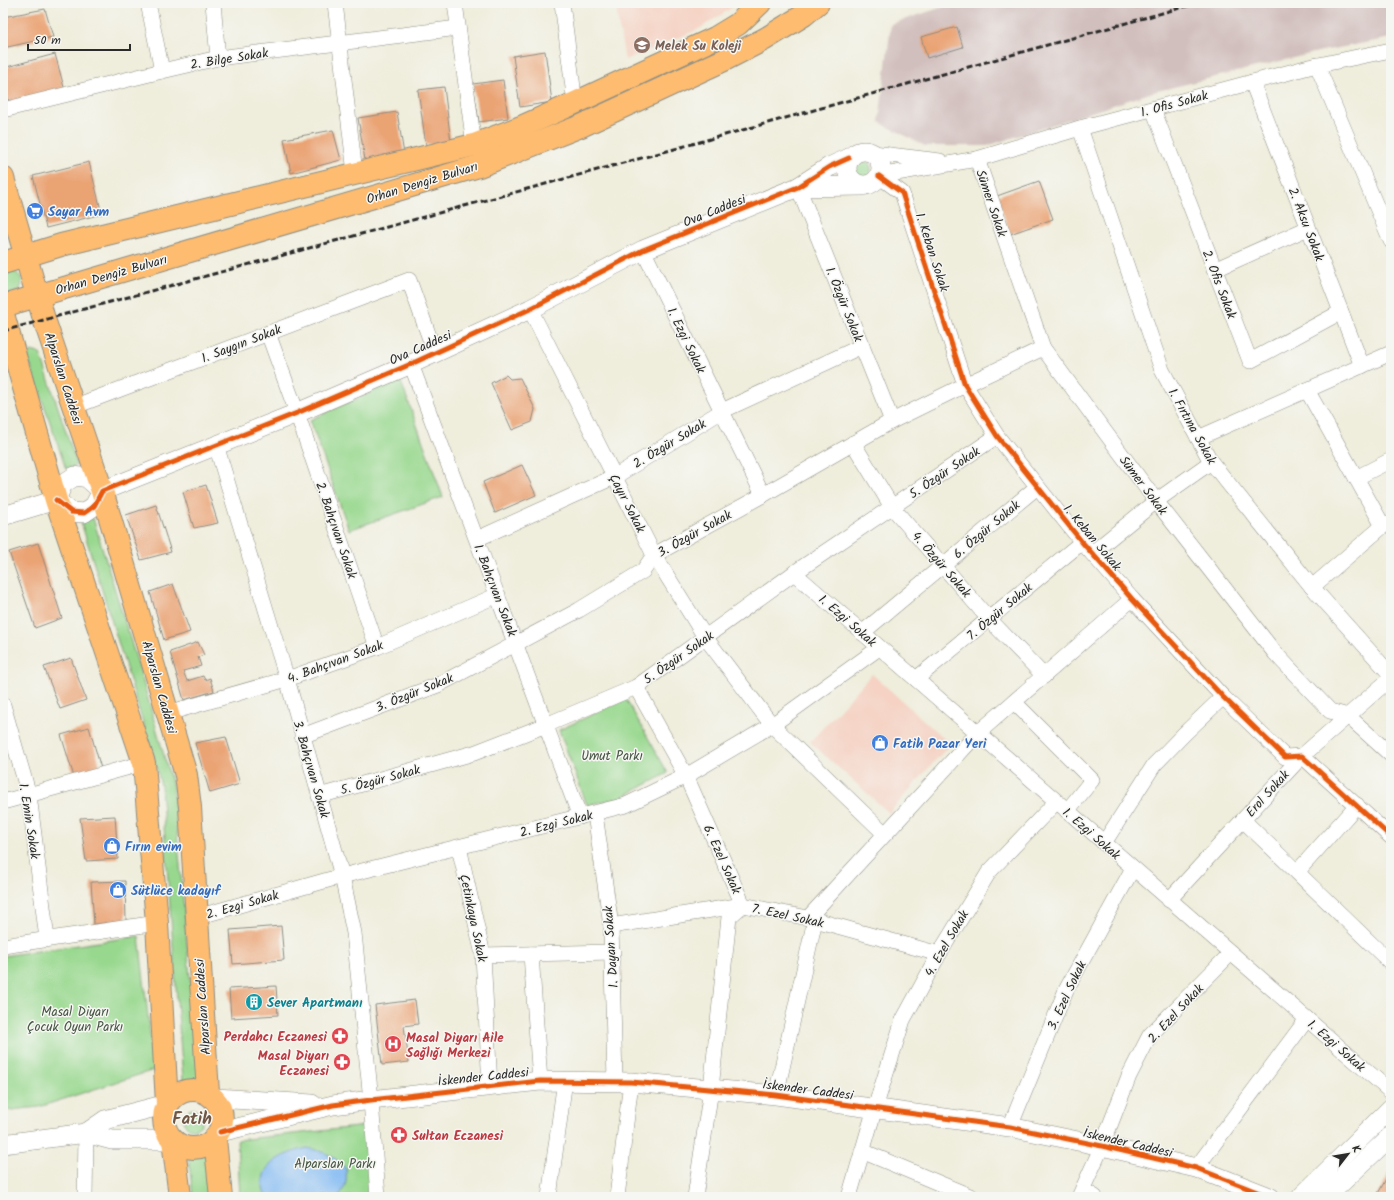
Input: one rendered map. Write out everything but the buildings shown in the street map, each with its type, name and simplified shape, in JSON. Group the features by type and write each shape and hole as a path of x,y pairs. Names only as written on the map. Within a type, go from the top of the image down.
{"main road":[{"name":"Orhan Dengiz Bulvarı","path":"3,263 61,245 474,145 575,103 715,38 738,24 760,3"},
{"name":"Orhan Dengiz Bulvarı","path":"3,306 479,166 581,126 724,60 765,39 804,15 818,3"},
{"name":"Alparslan Caddesi","path":"3,178 44,319 102,491 186,775 190,807 211,1096 220,1106 222,1114 222,1123 217,1135 221,1197"},
{"path":"3,314 9,360 144,763 157,923 167,1104 164,1113 164,1123 167,1132 173,1140 181,1146 200,1148 208,1144 217,1135"},
{"path":"167,1104 181,1091 191,1089 200,1090 211,1096"},
{"path":"173,1140 180,1197"}],"street":[{"path":"148,3 162,70"},
{"path":"212,3 218,58"},
{"path":"335,3 354,173"},
{"path":"455,3 474,145"},
{"path":"562,3 575,103"},
{"name":"2. Bilge Sokak","path":"3,110 162,70 218,58 458,28"},
{"name":"1. Ofis Sokak","path":"879,176 977,159 1153,108 1317,65 1391,50"},
{"path":"1317,65 1391,241"},
{"name":"2. Aksu Sokak","path":"1252,82 1362,366"},
{"name":"2. Ofis Sokak","path":"1153,108 1250,361 1341,312"},
{"name":"1. Fırtına Sokak","path":"1080,128 1162,370 1211,462 1312,587 1391,675"},
{"path":"798,188 829,166 849,158 859,151 873,154 958,163"},
{"path":"798,188 863,186 874,182 879,176 880,164 879,160 873,154"},
{"path":"849,158 847,163 847,173 853,182 863,186"},
{"name":"Sümer Sokak","path":"977,159 1043,348 1156,501 1275,653 1330,711 1348,716 1391,755"},
{"name":"1. Keban Sokak","path":"879,176 902,193 965,385 997,436 1082,542 1132,599 1223,697 1285,757 1302,756"},
{"name":"Ova Caddesi","path":"102,491 297,413 411,364 530,309 644,250 798,188"},
{"name":"1. Özgür Sokak","path":"798,188 892,422"},
{"path":"1214,270 1308,228"},
{"name":"1. Ezgi Sokak","path":"644,250 762,495"},
{"name":"1. Saygın Sokak","path":"73,406 409,280 435,353"},
{"name":"Çayır Sokak","path":"530,309 654,554 705,638 772,725 885,834"},
{"name":"2. Bahçıvan Sokak","path":"268,334 297,413 377,647"},
{"name":"2. Özgür Sokak","path":"477,539 614,477 722,411 862,346"},
{"name":"3. Özgür Sokak","path":"302,736 438,685 579,610 643,571 654,554 762,495 852,443 965,385 1043,348"},
{"path":"1198,438 1391,353"},
{"name":"1. Bahçıvan Sokak","path":"411,364 546,725 588,815"},
{"path":"1307,390 1356,478 1387,524 1312,587"},
{"name":"5. Özgür Sokak","path":"319,796 474,753 546,725 636,687 794,573 997,436"},
{"name":"4. Özgür Sokak","path":"852,443 892,507 989,619 1044,676"},
{"name":"3. Bahçıvan Sokak","path":"216,446 287,679 342,876 354,933 371,1100 378,1197"},
{"path":"1356,478 1391,460"},
{"path":"1092,553 1156,501 1211,462"},
{"path":"3,516 56,500 63,484 75,476 87,478 102,491 94,506 84,513 71,512 56,500"},
{"name":"6. Özgür Sokak","path":"862,633 1037,486"},
{"name":"7. Özgür Sokak","path":"916,679 1082,542"},
{"name":"1. Ezgi Sokak","path":"794,573 1391,1092"},
{"name":"4. Bahçıvan Sokak","path":"168,713 287,679 377,647 498,595"},
{"path":"776,1095 811,919 885,834 978,733 1132,599"},
{"name":"2. Ezgi Sokak","path":"197,917 342,876 626,806 686,776 772,725 879,648"},
{"name":"Erol Sokak","path":"1169,900 1302,756 1391,678"},
{"name":"6. Ezel Sokak","path":"636,687 686,776 743,905 729,917 711,1088 695,1197"},
{"path":"1104,843 1154,765 1223,697"},
{"name":"4. Ezel Sokak","path":"849,1197 903,1020 939,954 989,872 1092,780 1014,702"},
{"name":"1. Emin Sokak","path":"3,705 29,795 47,939"},
{"path":"1302,756 1391,837"},
{"path":"3,802 144,763"},
{"path":"1297,872 1357,805"},
{"name":"1. Dayan Sokak","path":"588,815 611,926 623,1081 618,1197"},
{"path":"1243,820 1391,963"},
{"name":"Çetinkaya Sokak","path":"459,847 484,955 490,1086"},
{"name":"3. Ezel Sokak","path":"1010,1127 1066,990 1133,868"},
{"name":"7. Ezel Sokak","path":"611,926 743,905 811,919 939,954"},
{"path":"3,946 157,923"},
{"path":"484,955 613,952"},
{"path":"531,954 540,1081"},
{"name":"2. Ezel Sokak","path":"1086,1195 1102,1146 1129,1076 1150,1035 1231,954"},
{"path":"1196,1168 1307,1019"},
{"path":"548,1197 565,1080"},
{"name":"İskender Caddesi","path":"333,1105 540,1081 623,1081 711,1088 776,1095 1010,1127 1102,1146 1196,1168 1270,1197"},
{"path":"211,1096 333,1105"},
{"path":"86,1133 105,1120 167,1104"},
{"path":"217,1135 333,1105"},
{"path":"1301,1197 1391,1108"},
{"path":"85,1197 86,1133"},
{"path":"3,1144 86,1133 112,1140 173,1140"},
{"path":"1326,1197 1391,1136"},
{"path":"862,1151 972,1197"}],"shaded area":[{"name":"Melek Su Koleji","path":"615,3 739,3 699,29 625,60"},
{"path":"955,3 1391,3 1391,38 1322,51 1153,92 987,146 925,146 879,122 891,24"},
{"name":"Fatih Pazar Yeri","path":"872,674 950,744 889,813 810,742"}],"green space":[{"path":"862,160 868,163 871,169 868,175 862,178 856,175 853,169 856,163"},
{"path":"11,271 20,276 22,284 19,291 9,294 3,292 3,274"},
{"path":"31,351 39,353 41,356 77,465 66,469 28,358"},
{"path":"400,379 443,497 349,530 310,420"},
{"path":"93,518 140,671 173,787 199,1079 183,1080 161,786 155,761 81,522"},
{"name":"Umut Parkı","path":"626,699 668,773 620,798 587,805 559,730"},
{"name":"Masal Diyarı Çocuk Oyun Parkı","path":"139,936 154,1070 39,1107 3,1111 3,956"},
{"path":"193,1109 200,1112 203,1119 200,1126 193,1129 186,1126 183,1119 186,1112"},
{"name":"Alparslan Parkı","path":"366,1126 373,1197 240,1197 237,1140"},
{"path":"208,1153 210,1197 193,1197 188,1154"}],"water":[{"path":"307,1148 329,1155 346,1169 345,1184 338,1197 267,1197 264,1192 263,1182 264,1174 267,1168 279,1158"}],"railway":[{"path":"3,331 660,153 1198,3"}],"cycle path":[{"path":"56,500 71,512 84,513 94,506 102,491 297,413 411,364 530,309 643,250 798,187 829,167 849,158"},
{"path":"879,176 902,193 965,385 997,436 1082,542 1132,599 1223,697 1285,757 1302,756 1391,837"},
{"path":"220,1132 333,1105 371,1100 540,1081 631,1082 776,1095 1010,1127 1102,1146 1196,1168 1270,1197"}],"place":[{"name":"Melek Su Koleji","path":"642,45"},
{"name":"Sayar Avm","path":"35,211"},
{"name":"Fatih Pazar Yeri","path":"880,743"},
{"name":"Fırın evim","path":"112,846"},
{"name":"Sütlüce kadayıf","path":"118,890"},
{"name":"Sever Apartmanı","path":"254,1002"},
{"name":"Perdahcı Eczanesi","path":"340,1036"},
{"name":"Masal Diyarı Aile Sağlığı Merkezi","path":"393,1044"},
{"name":"Masal Diyarı Eczanesi","path":"342,1062"},
{"name":"Sultan Eczanesi","path":"399,1135"}],"district":[{"name":"Fatih","path":"192,1118"}]}
